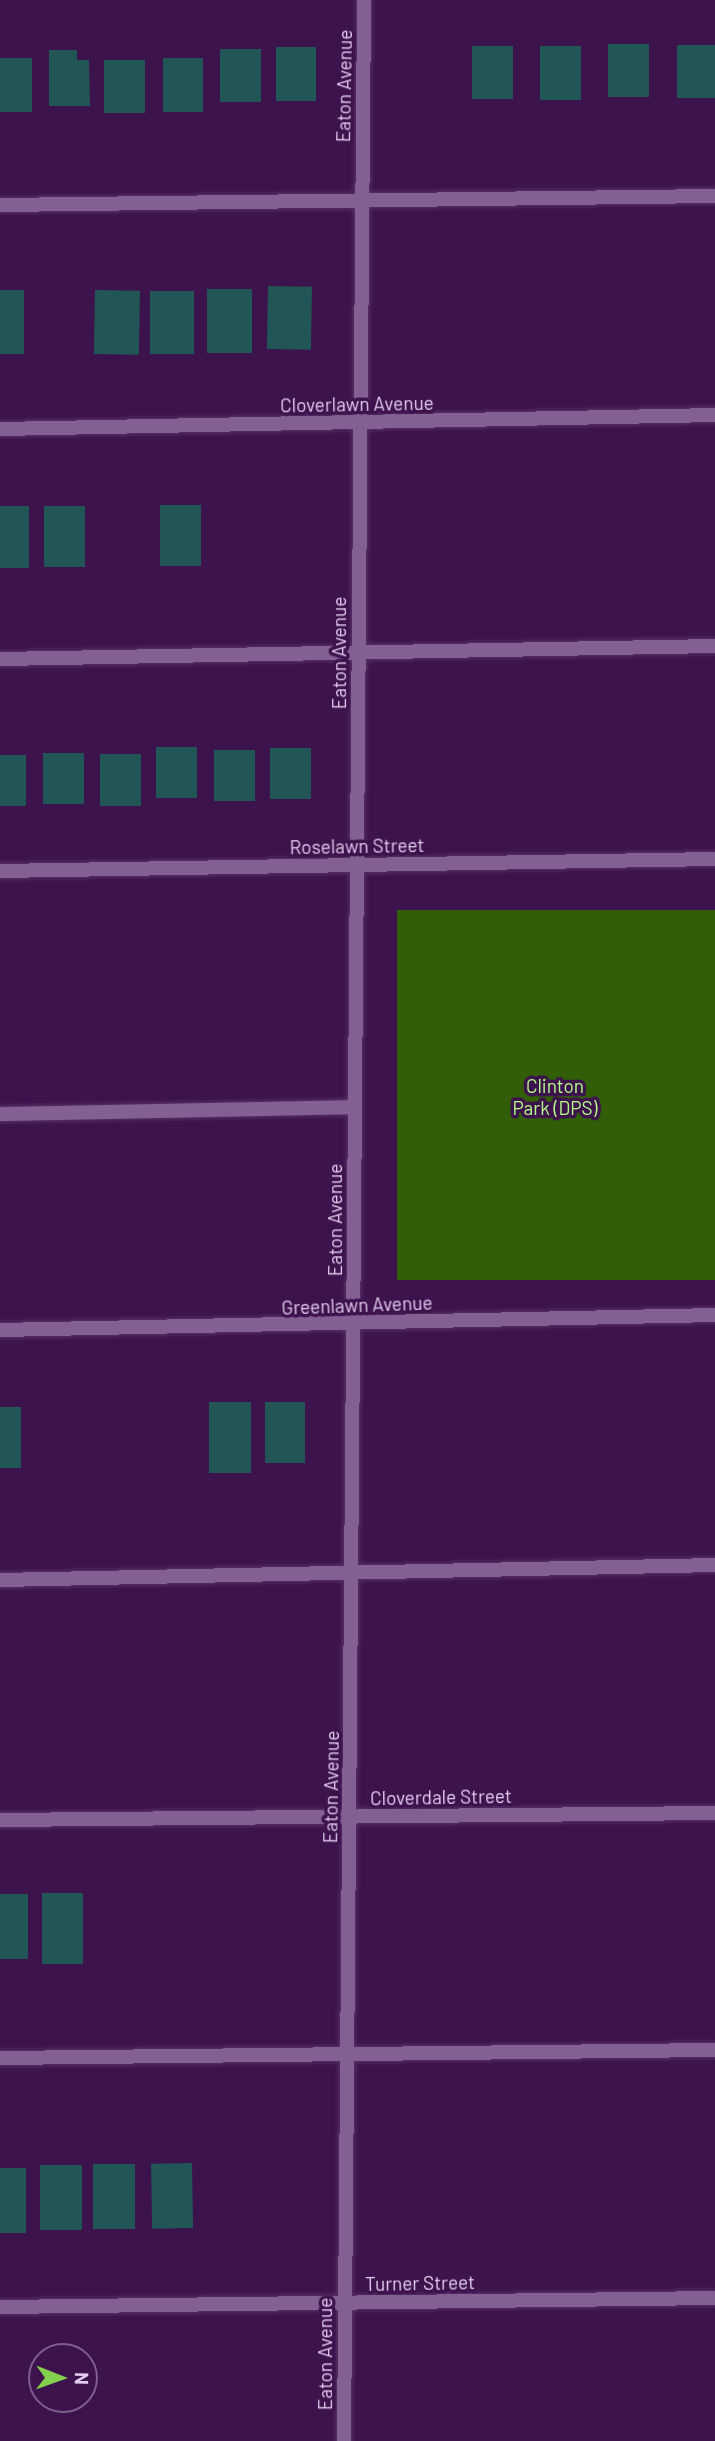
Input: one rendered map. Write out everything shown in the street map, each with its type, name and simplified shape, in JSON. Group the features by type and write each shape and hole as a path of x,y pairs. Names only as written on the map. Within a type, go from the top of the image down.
{"street":[{"name":"Eaton Avenue","path":"344,2441 364,0"},
{"path":"0,205 362,198 715,196"},
{"name":"Cloverlawn Avenue","path":"0,429 715,415"},
{"path":"0,659 715,646"},
{"name":"Roselawn Street","path":"0,871 715,859"},
{"path":"0,1114 355,1107"},
{"name":"Greenlawn Avenue","path":"0,1330 354,1326 715,1315"},
{"path":"0,1580 715,1565"},
{"name":"Cloverdale Street","path":"0,1820 715,1813"},
{"path":"0,2058 715,2050"},
{"name":"Turner Street","path":"0,2307 715,2298"}],"green space":[{"name":"Clinton Park (DPS)","path":"397,910 715,910 715,1280 397,1280"}],"building":[{"path":"608,44 649,44 649,97 608,97"},
{"path":"677,45 715,45 715,98 677,98"},
{"path":"472,46 513,46 513,99 472,99"},
{"path":"540,46 581,46 581,100 540,100"},
{"path":"276,47 316,47 316,101 276,101"},
{"path":"220,49 261,49 261,102 220,102"},
{"path":"49,50 77,50 77,60 89,60 90,106 49,106"},
{"path":"0,58 32,58 32,112 0,112"},
{"path":"163,58 203,58 203,112 163,112"},
{"path":"104,60 145,60 145,113 104,113"},
{"path":"268,286 312,287 311,350 267,349"},
{"path":"207,289 252,289 252,353 207,353"},
{"path":"0,290 24,290 24,354 0,354"},
{"path":"95,290 140,291 139,355 94,354"},
{"path":"150,291 194,291 194,354 150,354"},
{"path":"160,505 201,505 201,566 160,566"},
{"path":"0,506 29,506 29,568 0,568"},
{"path":"44,506 85,506 85,567 44,567"},
{"path":"156,747 197,747 197,798 156,798"},
{"path":"270,748 311,748 311,799 270,799"},
{"path":"214,750 255,750 255,801 214,801"},
{"path":"43,753 84,753 84,804 43,804"},
{"path":"100,754 141,754 141,806 100,806"},
{"path":"0,755 26,755 26,806 0,806"},
{"path":"209,1402 251,1402 251,1473 209,1473"},
{"path":"265,1402 305,1402 305,1463 265,1463"},
{"path":"0,1407 21,1407 21,1468 0,1468"},
{"path":"42,1893 83,1893 83,1964 42,1964"},
{"path":"0,1894 28,1894 28,1959 0,1959"},
{"path":"192,2163 193,2228 152,2229 151,2164"},
{"path":"93,2164 135,2164 135,2229 93,2229"},
{"path":"40,2165 82,2165 82,2230 40,2230"},
{"path":"0,2168 26,2168 26,2233 0,2233"}]}
